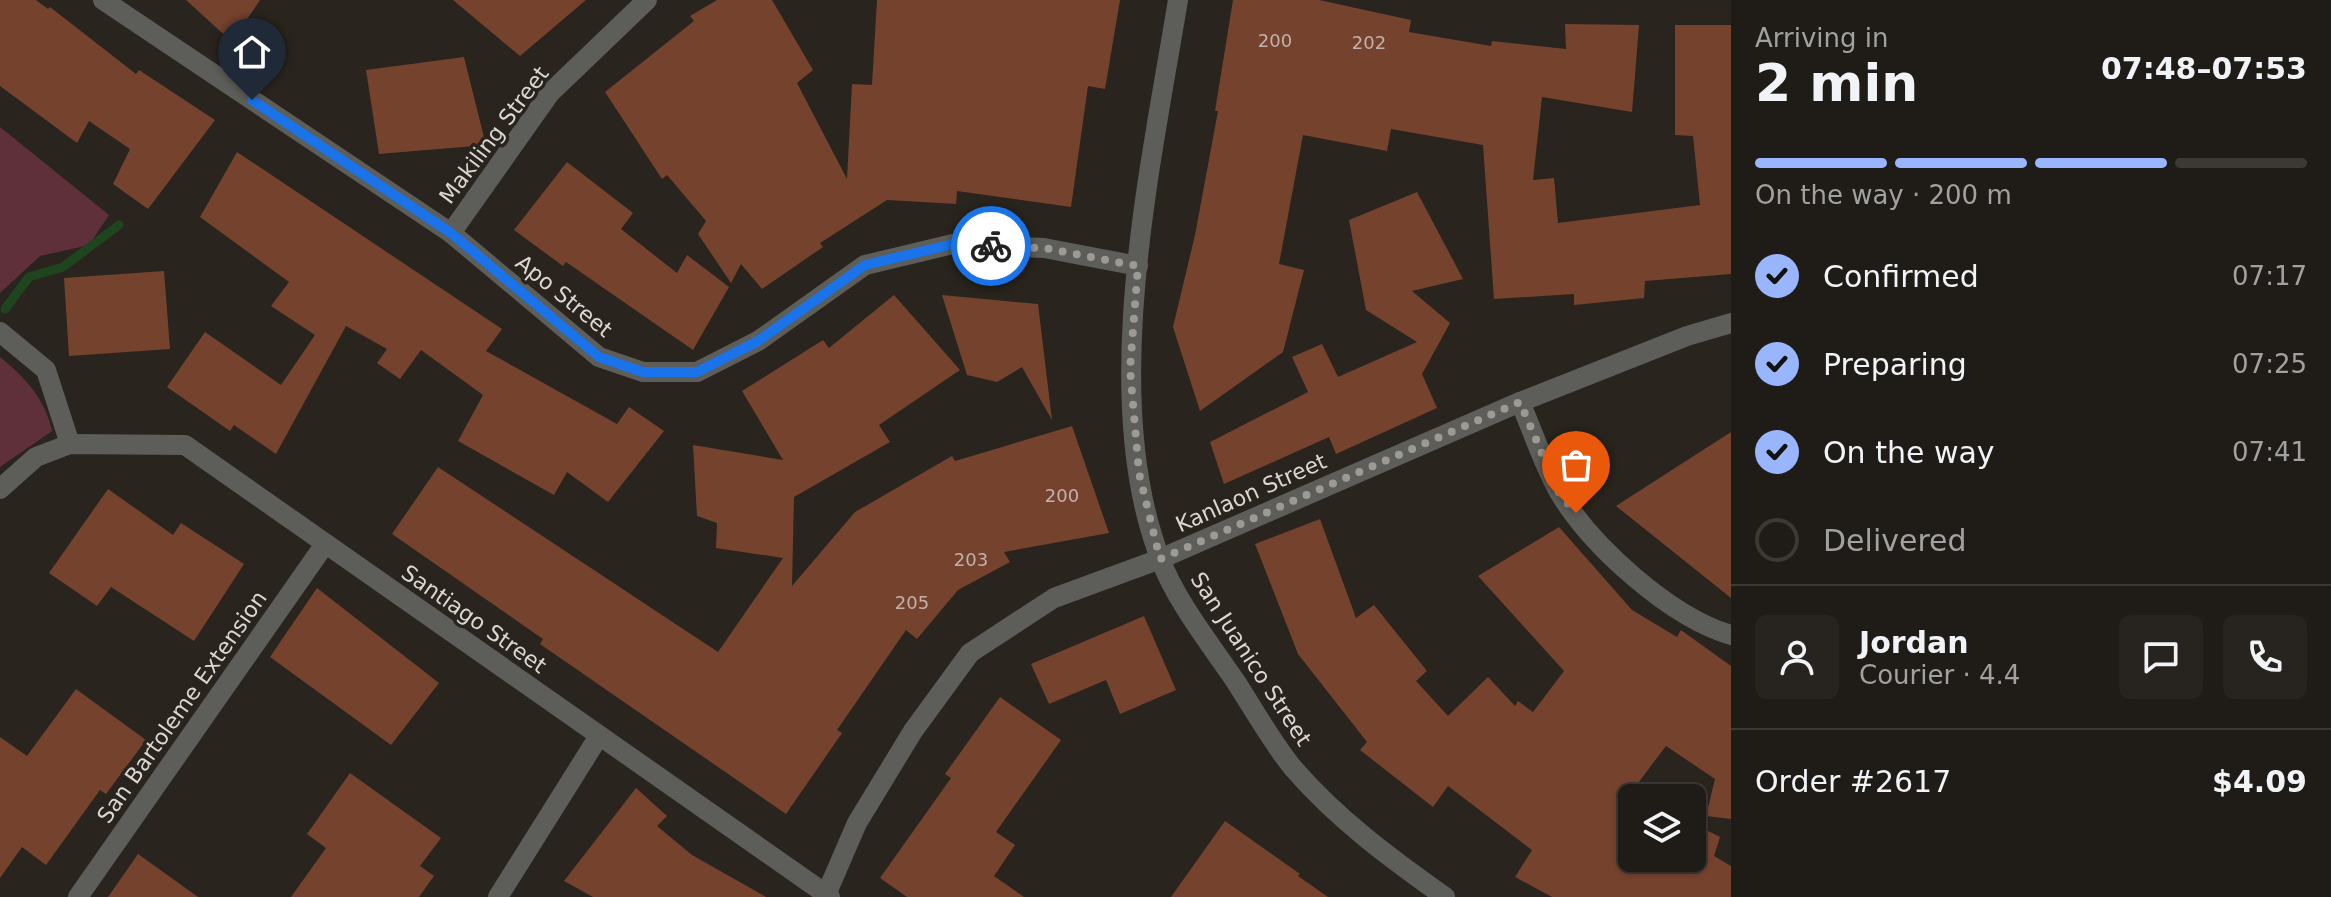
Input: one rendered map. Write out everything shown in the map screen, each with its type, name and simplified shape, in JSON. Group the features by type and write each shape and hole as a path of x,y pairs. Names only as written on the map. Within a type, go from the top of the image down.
{"street":[{"name":"Apo Street","path":"103,0 451,233 599,357 643,372 697,372 758,341 865,265 953,244 1044,248 1138,266"},
{"name":"Makiling Street","path":"451,233 550,93 647,0"},
{"name":"San Juanico Street","path":"1178,0 1138,266 1130,369 1139,473 1160,559 1203,635 1293,767 1367,842 1445,897"},
{"name":"Kanlaon Street","path":"827,896 857,823 913,731 970,653 1054,598 1160,559 1520,402 1687,336 1731,323"},
{"path":"0,332 46,370 70,444 36,457 0,489"},
{"path":"1520,402 1559,493 1626,573 1713,630 1731,635"},
{"name":"Santiago Street","path":"70,444 185,445 827,896"},
{"name":"San Bartoleme Extension","path":"78,897 325,544"},
{"path":"498,897 599,736"}],"shaded area":[{"path":"0,127 109,215 89,245 40,256 0,293"},
{"path":"0,357 33,390 44,408 52,431 0,467"}],"building":[{"path":"0,0 36,0 48,9 50,7 136,74 139,70 215,120 148,209 113,184 130,149 89,121 77,143 0,86"},
{"path":"186,0 260,0 232,42"},
{"path":"453,0 586,0 520,56"},
{"path":"717,0 772,0 813,70 797,83 847,179 852,84 872,85 877,0 1120,0 1105,89 1088,86 1071,207 957,191 956,204 887,200 820,243 823,247 762,289 741,264 731,283 698,234 706,221 667,175 662,179 605,92 694,21 690,16"},
{"path":"1233,0 1319,0 1411,20 1409,32 1491,46 1492,41 1566,49 1565,24 1639,25 1632,112 1542,97 1533,180 1554,178 1558,223 1700,205 1693,136 1675,135 1675,25 1731,25 1731,274 1645,281 1644,298 1574,305 1574,294 1494,299 1483,145 1391,129 1387,151 1303,135 1279,264 1304,270 1283,352 1200,411 1173,327 1195,235 1218,111 1215,111"},
{"path":"464,57 486,145 379,154 366,70"},
{"path":"237,152 502,329 486,351 617,424 629,407 664,431 608,502 567,472 554,495 458,441 483,395 421,350 400,379 377,363 387,349 346,326 276,454 234,425 230,431 167,387 205,332 281,385 315,335 271,306 289,282 200,217"},
{"path":"567,162 633,213 621,229 677,273 687,255 729,287 693,350 566,262 563,266 514,230"},
{"path":"1417,192 1463,279 1412,291 1450,323 1422,374 1437,408 1336,454 1329,437 1224,484 1210,442 1308,392 1292,357 1322,344 1338,377 1417,342 1366,310 1349,220"},
{"path":"164,271 170,349 69,356 64,278"},
{"path":"894,295 960,370 879,425 890,442 794,497 792,586 855,512 952,456 955,461 1072,426 1109,533 1004,552 1010,562 958,590 917,639 906,630 837,730 842,733 786,814 540,644 543,639 392,534 438,467 718,652 783,558 716,548 717,523 697,516 693,445 783,460 742,391 823,340 829,348"},
{"path":"942,295 1038,304 1052,420 1022,367 997,382 967,375"},
{"path":"1731,432 1731,598 1616,506"},
{"path":"108,489 173,535 181,523 244,564 194,641 111,587 97,606 49,573"},
{"path":"1320,519 1356,618 1374,605 1427,671 1416,681 1448,716 1488,677 1515,706 1518,701 1533,712 1564,671 1478,576 1559,527 1632,610 1677,637 1681,630 1731,666 1731,819 1706,816 1715,779 1666,746 1637,784 1618,784 1618,872 1706,872 1706,830 1720,837 1714,856 1731,866 1731,897 1552,897 1515,877 1532,850 1448,786 1433,807 1360,750 1367,742 1298,654 1255,544"},
{"path":"317,588 439,683 391,745 270,657"},
{"path":"1144,616 1176,690 1120,714 1106,680 1049,704 1031,664"},
{"path":"76,689 146,740 106,794 100,790 46,865 22,847 0,878 0,737 27,756"},
{"path":"1000,697 1061,740 996,832 1015,845 994,876 1024,897 907,897 880,878 951,778 945,774"},
{"path":"350,773 441,838 420,866 434,876 419,897 291,897 326,848 307,834"},
{"path":"636,788 667,816 657,826 692,855 766,897 593,897 564,881"},
{"path":"1225,821 1300,874 1298,876 1328,897 1171,897"},
{"path":"138,854 198,897 108,897"}],"waterway":[{"path":"5,309 29,277 63,267 119,225"}],"way so far":[{"path":"991,246 1044,248 1138,266 1130,369 1139,473 1160,559 1520,402 1559,493 1576,513"}],"route":[{"path":"252,100 451,233 599,357 643,372 697,372 758,341 865,265 953,244 991,246"}]}
